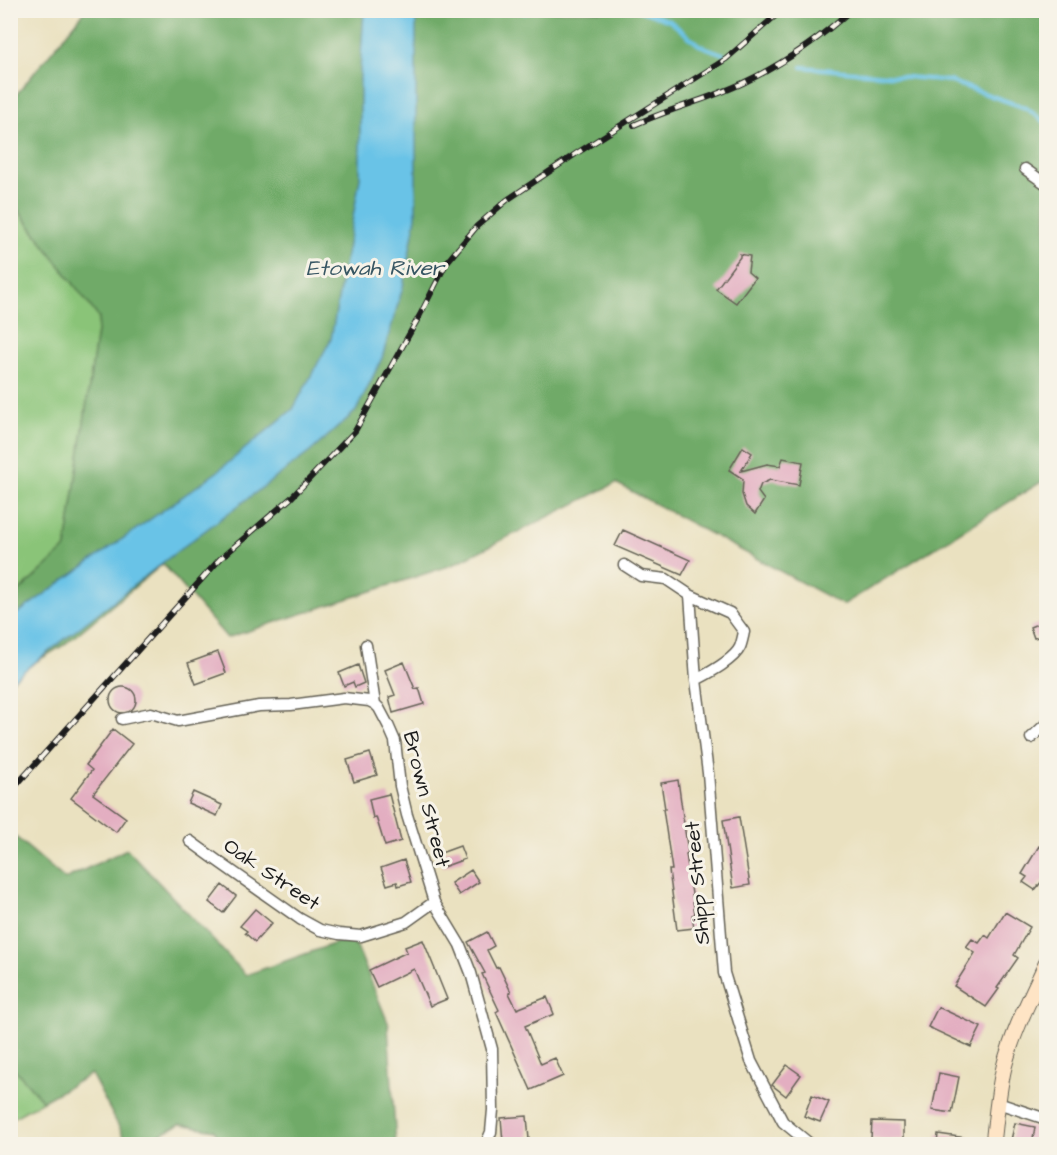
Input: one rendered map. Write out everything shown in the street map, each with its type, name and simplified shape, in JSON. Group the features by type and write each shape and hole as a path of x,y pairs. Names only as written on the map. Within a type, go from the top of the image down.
{"main road":[{"path":"993,1144 1004,1067 1014,1033 1047,964"}],"street":[{"path":"1025,169 1047,184"},
{"path":"624,565 641,576 666,579 690,595 730,613 744,632 740,648 728,660 696,680"},
{"name":"Shipp Street","path":"690,595 696,680 708,772 724,973 751,1060 783,1122 810,1144"},
{"path":"366,645 375,704"},
{"path":"122,719 151,713 178,721 259,706 291,705 344,698 369,701 375,704"},
{"name":"Brown Street","path":"375,704 395,741 400,786 407,815 434,902 460,945 471,973 492,1049 493,1110 491,1132 486,1144"},
{"path":"1031,738 1047,724"},
{"name":"Oak Street","path":"190,841 320,930 361,936 406,922 434,902"},
{"path":"998,1103 1047,1119"}],"green space":[{"path":"85,11 1046,11 1046,479 843,605 616,483 452,565 227,638 163,564 64,645 24,669 11,682 11,599 66,548 99,318 11,200 11,101"},
{"path":"10,200 99,317 66,548 11,599"},
{"path":"11,833 65,879 127,849 246,975 353,937 389,1025 396,1144 222,1144 214,1130 180,1124 142,1144 128,1144 91,1074 43,1101 11,1065"},
{"path":"11,1065 43,1101 10,1119"}],"water":[{"name":"Etowah River","path":"364,11 416,11 416,217 403,287 382,358 356,411 310,452 175,553 11,681 11,618 217,472 293,409 331,339 360,178 360,71"}],"building":[{"path":"740,254 750,256 748,272 755,278 736,303 716,289"},
{"path":"743,447 752,453 741,471 767,464 780,466 783,458 803,462 799,485 770,480 761,484 758,492 764,500 755,514 746,506 742,494 743,479 729,470"},
{"path":"623,530 690,560 682,575 615,546"},
{"path":"1047,620 1046,656 1038,637 1034,638 1030,627"},
{"path":"218,652 226,673 196,684 188,663"},
{"path":"404,662 415,689 419,688 424,704 393,713 389,697 395,695 385,670"},
{"path":"358,665 364,683 355,687 353,682 344,686 339,673"},
{"path":"123,687 132,691 136,700 132,709 123,713 114,709 110,700 114,691"},
{"path":"113,729 132,744 93,794 126,818 116,832 71,798 92,770 86,765"},
{"path":"370,753 377,775 354,782 347,760"},
{"path":"678,780 695,914 692,915 694,928 677,930 661,783"},
{"path":"193,792 222,805 217,816 188,803"},
{"path":"389,794 401,841 385,846 376,817 373,818 369,799"},
{"path":"739,817 750,885 733,888 723,820"},
{"path":"460,846 465,859 443,867 438,854"},
{"path":"1039,846 1047,851 1047,884 1042,881 1035,890 1023,882 1027,877 1022,874"},
{"path":"404,860 411,882 398,886 397,882 387,885 381,868"},
{"path":"471,870 479,882 459,895 451,883"},
{"path":"222,885 236,896 223,913 209,902"},
{"path":"255,909 272,923 255,942 240,926"},
{"path":"1005,912 1030,927 1014,955 1018,958 986,1007 954,986 975,953 966,947 972,939 979,943 985,935 989,938"},
{"path":"487,932 494,946 487,950 496,968 499,967 517,1009 547,997 554,1014 525,1026 541,1064 555,1058 563,1076 531,1090 496,1012 499,1010 482,974 485,973 468,942"},
{"path":"423,940 447,999 430,1006 414,969 377,987 369,970 407,952 405,947"},
{"path":"938,1007 981,1027 971,1047 928,1027"},
{"path":"787,1065 801,1075 786,1096 772,1085"},
{"path":"939,1073 959,1077 952,1113 932,1110"},
{"path":"812,1095 829,1102 820,1122 804,1116"},
{"path":"527,1116 529,1140 503,1142 501,1118"},
{"path":"872,1121 904,1122 904,1140 871,1139"},
{"path":"1015,1123 1035,1127 1032,1144 1011,1140"},
{"path":"938,1134 973,1139 972,1144 937,1144"}],"waterway":[{"path":"518,10 525,13 531,10"},
{"path":"639,10 670,21 699,45 723,54"},
{"path":"802,67 949,81 1026,108 1046,123"},
{"path":"10,534 16,554 10,566"}],"railway":[{"path":"10,792 220,559 291,498 355,431 447,262 477,226 507,200 577,153 726,59 782,10"},
{"path":"634,125 758,76 800,51 851,10"}]}
